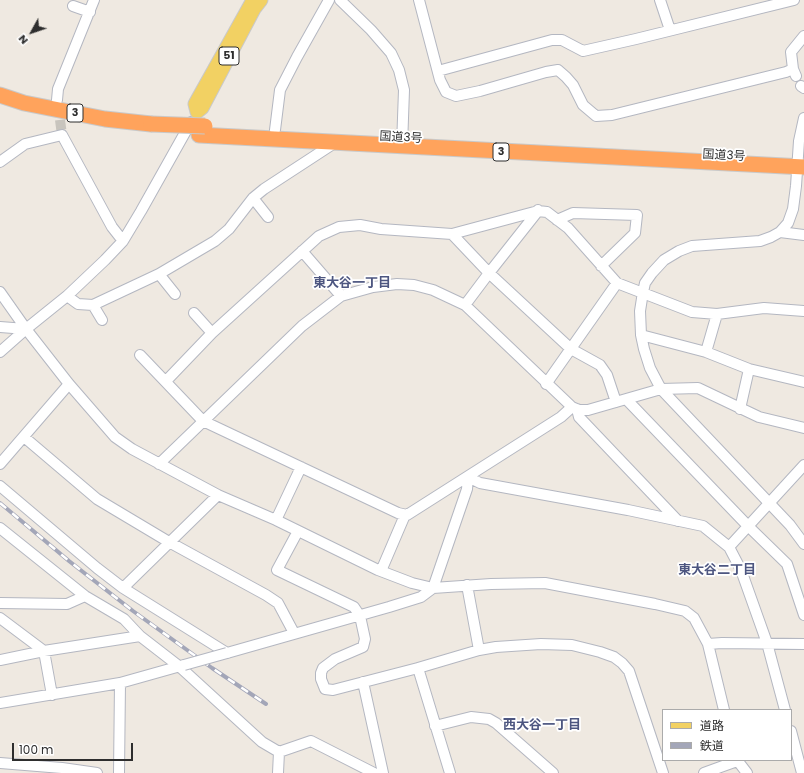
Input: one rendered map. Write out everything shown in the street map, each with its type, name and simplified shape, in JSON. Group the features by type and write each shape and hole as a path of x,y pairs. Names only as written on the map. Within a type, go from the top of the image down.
{"highway":[{"name":"国道3号","path":"0,95 24,103 149,128"},
{"name":"国道3号","path":"0,104 24,111 103,126 202,131 336,142 402,142"},
{"name":"国道3号","path":"202,131 275,130 402,142 800,164"}],"main road":[{"name":"51","path":"253,0 195,104 197,112 202,108 254,9 261,0"}],"street":[{"path":"57,100 58,89 94,0"},
{"path":"275,130 280,90 329,0"},
{"path":"340,0 392,53 399,70 404,90 402,142"},
{"path":"419,0 440,80 446,92 456,96 558,70 573,86 583,106 596,116 612,115 786,72 795,72 791,52 804,36"},
{"path":"660,0 670,30"},
{"path":"438,71 552,40 562,40 583,51 794,0"},
{"path":"73,6 90,12"},
{"path":"0,352 67,296 123,241 197,112"},
{"path":"804,118 799,141 800,164 788,223 780,232 760,241 692,246 679,251 664,260 645,283 642,292 640,311 641,335 644,349 650,368 661,389 770,503 790,525 804,544"},
{"path":"0,162 25,144 62,135 112,227 123,241"},
{"path":"67,296 78,304 94,305 159,274 215,241 229,229 253,198 264,189 336,142"},
{"path":"253,198 268,216"},
{"path":"465,305 538,210"},
{"path":"166,381 212,333 302,251 319,236 339,227 360,225 381,229 452,234 538,210 547,212 568,228 617,283 692,312 718,314 764,308 804,310"},
{"path":"558,220 573,213 637,215 634,234 601,266"},
{"path":"780,232 804,236"},
{"path":"452,234 489,273 571,349 600,365 607,374 611,383 616,402"},
{"path":"302,251 341,296"},
{"path":"159,274 175,294"},
{"path":"546,384 617,283"},
{"path":"159,464 302,326 341,296 373,287 397,284 433,290 465,305 546,384 574,408 579,417 678,521"},
{"path":"0,292 26,329 69,384 115,437 132,449 218,495 276,520 381,571 412,583 433,588 545,582 672,607 685,611 694,618 708,644 724,709"},
{"path":"94,305 102,320"},
{"path":"194,313 212,333"},
{"path":"706,352 718,314"},
{"path":"0,327 26,329"},
{"path":"641,335 706,352 750,369 804,382"},
{"path":"140,355 203,421 398,513 406,515"},
{"path":"740,409 750,369"},
{"path":"0,464 69,384"},
{"path":"381,571 406,515 468,477 574,408 588,410 661,389 698,388 759,417 804,428"},
{"path":"627,400 786,564 804,615"},
{"path":"24,437 97,499 278,603 294,633"},
{"path":"729,547 804,465"},
{"path":"276,520 301,467"},
{"path":"468,477 480,483 703,526 729,547 741,570 767,643 785,709"},
{"path":"0,703 120,683 294,633 360,616 421,597 433,588 467,489 468,477"},
{"path":"0,486 97,568 123,588 227,653"},
{"path":"123,588 218,495"},
{"path":"0,528 85,596 124,619 140,636 182,666 262,742 279,752"},
{"path":"298,531 277,570 354,607 360,616 365,639 363,647 335,659 323,668 321,672 321,679 325,689 333,690 418,668 479,650 496,647 542,644 572,645 600,652 614,658 622,663 629,671 662,773"},
{"path":"467,585 479,650"},
{"path":"0,603 67,604 85,596"},
{"path":"0,618 44,651 52,695"},
{"path":"0,660 44,651 140,636"},
{"path":"708,644 804,644"},
{"path":"418,668 450,773"},
{"path":"363,682 383,773"},
{"path":"119,773 120,683"},
{"path":"435,726 471,717 489,720 496,723 553,773"},
{"path":"792,736 800,772"},
{"path":"279,752 312,740 374,773"},
{"path":"278,773 279,752"},
{"path":"704,773 737,761 747,773"},
{"path":"0,763 97,773"}],"tunnel":[{"path":"58,105 62,135"}],"railway":[{"path":"0,503 69,561 133,611 212,668 266,704"}],"district":[{"name":"東大谷一丁目","path":"352,284"},
{"name":"東大谷二丁目","path":"717,571"},
{"name":"西大谷一丁目","path":"542,726"}]}
